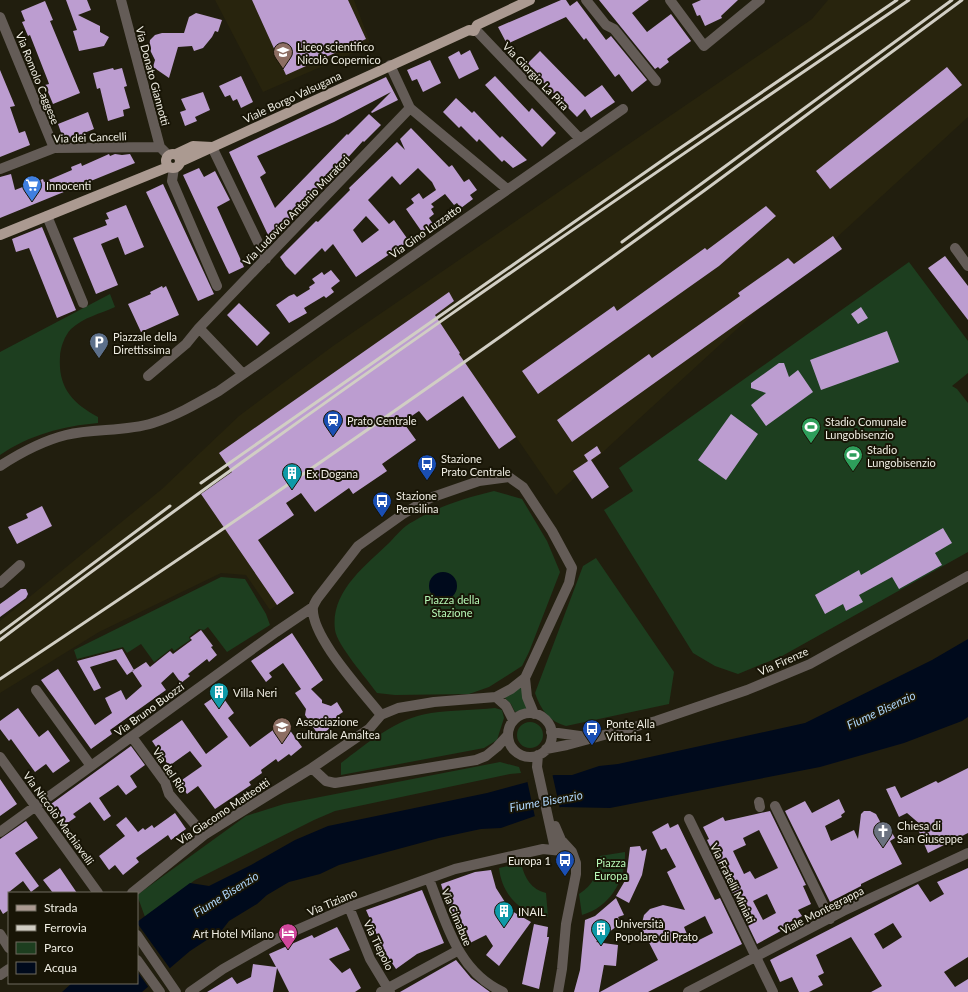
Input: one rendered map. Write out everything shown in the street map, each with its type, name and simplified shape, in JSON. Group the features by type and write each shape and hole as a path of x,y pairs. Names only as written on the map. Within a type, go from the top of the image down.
{"main road":[{"name":"Viale Borgo Valsugana","path":"0,235 151,173 172,162 212,147 474,28 530,0"}],"street":[{"name":"Via Donato Giannotti","path":"121,0 160,147"},
{"path":"586,0 606,24 614,29 656,81"},
{"path":"670,0 704,46 760,0"},
{"name":"Via Romolo Caggese","path":"0,17 54,148"},
{"name":"Via Giorgio La Pira","path":"474,28 580,139"},
{"path":"390,65 410,108 507,189"},
{"name":"Via Ludovico Antonio Muratori","path":"148,376 186,344 199,328 410,108"},
{"name":"Via Gino Luzzatto","path":"0,466 38,444 66,435 128,428 153,423 188,408 218,391 623,109"},
{"name":"Via dei Cancelli","path":"0,169 54,148 160,147"},
{"path":"160,147 172,162 172,181 217,286"},
{"path":"212,147 266,259"},
{"path":"47,216 83,303"},
{"path":"955,248 968,266"},
{"path":"199,328 242,373"},
{"path":"525,678 496,697 434,702 398,708 381,715 329,649 318,631 313,607 358,546 403,514 430,498 479,481 509,477 523,487 552,530 572,568 569,583 525,678 527,697 534,714"},
{"path":"0,583 20,565"},
{"name":"Via Firenze","path":"542,752 700,707 810,664 968,576"},
{"name":"Via Bruno Buozzi","path":"0,832 313,607"},
{"path":"36,690 91,766"},
{"path":"496,697 506,706 513,720"},
{"path":"312,768 326,781 335,783 463,762 486,756 497,748 508,735 513,720 523,714 534,714 546,720 551,732 551,738 542,752 536,767"},
{"name":"Via Giacomo Matteotti","path":"133,892 204,835 312,768 369,729 381,715"},
{"name":"Via Firenze","path":"551,732 594,738"},
{"path":"508,735 511,746 515,751 528,757 536,767 555,849 572,852"},
{"name":"Via del Rio","path":"132,736 165,782 169,794 204,835"},
{"path":"528,757 542,752"},
{"name":"Via Niccolò Machiavelli","path":"0,757 97,892"},
{"path":"546,806 559,837 572,852 576,863 566,924 565,946 558,992"},
{"path":"775,806 830,919"},
{"name":"Via Fratelli Miniati","path":"689,819 755,958 773,992"},
{"name":"Via Tiziano","path":"190,992 223,969 276,939 348,907 455,870 544,849 555,849"},
{"name":"Viale Montegrappa","path":"688,992 830,919 968,852"},
{"name":"Via Cimabue","path":"429,879 457,950 468,964 492,987 503,992"},
{"name":"Via Tiepolo","path":"348,907 370,959 386,991"},
{"path":"0,934 8,946"},
{"path":"138,936 175,989"},
{"path":"386,991 457,950"},
{"path":"138,961 160,992"}],"shaded area":[{"name":"Liceo scientifico Nicolò Copernico","path":"215,0 354,0 369,40 369,46 263,92"},
{"path":"828,0 968,0 968,117 556,495 516,437 499,449 463,396 427,421 419,411 403,422 416,440 382,464 387,471 353,494 349,488 315,512 301,493 286,503 294,515 258,539 294,593 270,610 246,575 221,573 99,632 0,693 0,621 162,489 239,416 333,346 812,19"}],"green space":[{"name":"Stadio Comunale Lungobisenzio","path":"909,262 968,341 968,373 952,386 957,389 968,403 968,552 782,656 738,674 715,666 693,653 604,510 633,491 619,468"},
{"path":"110,294 115,307 87,319 71,329 65,338 60,353 61,377 68,393 81,406 98,417 98,423 59,429 23,442 0,455 0,352"},
{"name":"Piazza della Stazione","path":"494,491 522,499 547,541 560,572 529,652 522,666 489,687 469,694 395,695 377,693 341,644 335,630 335,616 338,604 344,592 360,571 410,523 443,507"},
{"path":"596,558 674,672 669,704 566,726 550,718 546,714 535,693 583,566"},
{"path":"221,577 245,579 266,614 270,625 227,652 208,627 204,630 199,629 189,637 190,640 174,651 172,648 154,662 141,644 127,653 123,647 77,659 74,650"},
{"path":"523,685 527,709 515,712 511,704 502,695"},
{"path":"495,708 502,710 504,718 497,740 484,748 341,775 341,763 383,732 406,720 431,713"},
{"path":"530,722 539,726 543,735 539,744 530,748 521,744 517,735 521,726"},
{"path":"500,762 519,767 521,773 510,774 335,811 314,820 195,880 145,917 138,894 246,816 284,804"},
{"name":"Piazza Europa","path":"625,852 623,873 614,891 601,906 582,915 579,894 592,883 597,873 600,856"},
{"path":"521,863 524,874 529,882 536,889 546,893 548,917 529,912 521,908 514,902 504,887 499,868"}],"water":[{"path":"443,572 453,576 457,586 453,596 443,600 433,596 429,586 433,576"},
{"name":"Fiume Bisenzio","path":"968,639 968,717 962,721 904,743 820,767 610,808 561,807 501,828 481,829 439,838 339,865 320,874 289,882 267,895 257,904 229,921 222,930 190,951 142,992 62,992 71,984 138,984 138,921 190,883 209,886 251,865 295,840 328,826 487,793 554,775 572,775 599,766 618,764 805,723 932,660"}],"pier":[{"path":"552,773 560,809 535,817 527,780"},
{"path":"138,924 171,970 149,988 138,972"}],"building":[{"path":"66,0 87,0 91,10 78,15 100,26 100,32 109,37 104,46 79,51 73,31 77,30"},
{"name":"Liceo scientifico Nicolò Copernico","path":"252,0 348,0 366,39 286,75"},
{"path":"561,0 566,0 570,6 577,1 606,40 611,36 647,80 632,92 619,74 615,77 586,38 584,40 566,17 507,44 498,27"},
{"path":"599,0 649,0 632,13 647,32 671,14 691,41 667,59 669,62 660,69 658,67 655,69"},
{"path":"701,0 738,0 721,16 722,18 705,26 700,15 697,16 692,4"},
{"path":"45,1 53,20 50,21 80,93 53,104 45,85 49,84 48,81 30,35 28,36 22,22 25,21 21,11"},
{"path":"196,13 222,20 218,32 215,31 203,48 194,51 192,46 178,47 169,78 153,67 155,60 149,48 150,40 155,35 162,33 184,33 189,17"},
{"path":"470,50 479,69 459,79 448,57 459,51 461,55"},
{"path":"540,51 585,97 602,85 615,102 591,118 585,109 577,117 526,65"},
{"path":"430,60 441,83 423,92 417,79 412,81 407,70"},
{"path":"947,67 962,85 830,189 816,171"},
{"path":"113,68 114,70 122,68 127,86 124,87 130,108 123,110 124,116 108,121 100,88 97,89 93,73"},
{"path":"0,70 15,106 10,107 19,133 25,131 30,145 0,157"},
{"path":"241,76 253,102 241,108 237,99 233,101 230,95 225,97 219,86"},
{"path":"495,76 529,112 532,108 556,133 542,147 485,85"},
{"path":"386,77 398,100 372,113 371,112 391,92 334,122 257,156 266,173 260,177 275,208 347,134 348,135 369,114 381,125 364,142 363,141 294,212 297,214 284,227 285,229 269,237 229,152"},
{"path":"203,92 210,110 195,117 197,121 185,126 180,112 186,110 181,99"},
{"path":"456,98 472,113 474,111 500,138 502,136 527,160 513,168 504,160 502,162 479,139 477,142 461,126 459,128 443,112"},
{"path":"88,112 94,129 84,133 85,135 64,141 58,124"},
{"path":"411,128 449,167 452,165 464,182 469,179 477,190 470,195 473,199 461,208 457,203 454,205 445,194 431,204 434,207 431,209 434,214 429,218 433,224 422,232 406,209 414,203 411,199 419,193 423,199 436,190 432,182 418,168 400,185 392,176 368,200 389,224 394,220 409,241 356,277 333,244 325,252 322,248 295,275 280,257 316,221 318,222 350,190 349,188 397,142 405,150 400,139","holes":["366,216 379,230 362,243 353,230"]},
{"path":"109,154 110,156 115,154 130,154 135,163 0,218 0,177 11,174 15,190 43,179 44,182 72,170 71,167 81,163 82,166"},
{"path":"199,168 204,177 215,171 230,200 217,207 244,267 229,274 183,175"},
{"path":"163,184 214,294 198,301 146,192"},
{"path":"126,205 144,247 125,255 118,237 101,244 118,285 96,294 73,238 107,225 105,220 109,219 106,213"},
{"path":"766,206 776,216 719,266 538,394 522,371 614,306 617,311 705,248 707,250"},
{"path":"42,227 76,310 57,318 29,248 16,252 12,239"},
{"path":"833,236 842,249 572,442 557,420 649,354 652,358 740,296 738,293 788,258 794,264"},
{"path":"945,256 968,286 968,320 928,268"},
{"path":"331,270 340,281 331,288 334,292 326,298 324,296 304,308 307,313 289,323 276,305 289,296 294,294 297,297 310,289 309,287 315,283 312,279 322,272 324,275"},
{"path":"162,286 163,288 166,286 179,315 141,332 128,304 151,294 150,292"},
{"path":"449,292 454,301 435,315 460,353 459,354 516,437 499,449 463,396 427,421 419,411 403,422 416,440 382,464 387,471 353,494 349,488 315,512 301,493 286,503 294,515 258,540 294,593 277,605 201,494 232,472 219,453"},
{"path":"239,303 270,333 257,346 227,315"},
{"path":"861,307 868,318 858,324 851,314"},
{"path":"887,331 899,362 821,390 810,360"},
{"path":"779,363 784,363 789,377 798,370 813,392 766,426 751,405 766,393 751,388 751,383"},
{"path":"731,414 758,434 726,480 698,460"},
{"path":"597,446 601,453 591,460 609,487 592,499 573,471 588,461 584,455"},
{"path":"42,506 52,526 17,544 8,527 28,518 26,514"},
{"path":"943,528 952,543 935,553 942,565 899,589 892,577 859,595 863,602 846,611 843,604 825,614 815,595 859,570 861,575"},
{"path":"21,589 26,589 28,594 26,598 0,617 0,604"},
{"path":"201,630 213,646 211,647 217,655 209,662 207,659 188,674 190,676 181,683 173,672 161,683 166,690 110,730 112,734 91,749 41,680 58,669 95,725 112,713 105,698 121,690 126,700 142,686 132,671 146,662 150,667 170,651 173,654 192,640 190,638"},
{"path":"292,633 323,680 311,689 322,700 322,703 331,706 337,702 343,712 337,716 336,720 330,723 329,729 319,736 305,715 306,709 295,693 301,689 283,663 269,673 272,677 266,682 251,661"},
{"path":"122,649 134,670 127,675 116,659 90,667 101,688 94,691 77,661"},
{"path":"222,696 234,713 228,718 250,747 284,722 302,747 291,756 289,754 278,762 276,759 261,770 262,773 249,782 251,785 215,809 198,786 187,794 179,782 202,766 190,751 169,766 152,741 182,720 206,754 228,737 204,704 213,698 216,701"},
{"path":"18,708 39,737 48,730 70,761 53,773 46,764 35,772 11,739 9,741 0,729 0,721"},
{"path":"131,746 145,765 130,776 137,787 126,795 118,785 99,798 111,816 104,821 90,802 73,814 76,817 66,824 51,804"},
{"path":"968,768 968,833 928,853 917,827 921,825 907,813 899,817 886,789 895,786 901,798 936,781 938,783"},
{"path":"0,779 17,804 0,816"},
{"path":"839,799 845,812 841,815 842,817 825,826 831,841 854,830 858,839 861,814 864,811 870,811 876,814 883,827 890,829 895,838 890,841 902,864 861,884 861,886 830,902 785,811 805,801 812,813"},
{"path":"770,811 806,885 803,886 811,904 798,910 802,916 786,924 788,927 757,944 707,840 709,839 703,827 723,817 725,821","holes":["759,830 778,868 755,879 750,871 744,874 733,851 746,845 743,838","767,894 776,913 763,920 753,901"]},
{"path":"175,813 186,829 171,840 168,835 136,858 139,862 123,875 115,865 109,870 99,856 125,836 116,825 126,817 138,832 143,828 145,830 152,825 154,828"},
{"path":"26,821 38,838 15,853 39,886 31,892 23,881 8,892 8,911 3,914 0,909 0,839"},
{"path":"668,823 670,828 678,824 715,900 720,898 742,944 648,992 600,992 658,960 641,927 644,915 650,909 663,905 685,910 667,872 676,867 666,848 661,850 652,832","holes":["705,916 713,933 691,944 684,927"]},
{"path":"640,846 642,851 647,849 642,875 629,903 616,896 626,879 630,847"},
{"path":"60,868 76,892 52,892 43,880"},
{"path":"968,868 968,957 944,972 955,987 968,979 968,992 871,992 882,986 851,937 816,955 824,973 818,976 823,985 809,992 799,992 792,977 780,982 770,960 918,884 930,902 944,894 937,882","holes":["893,923 902,937 883,949 874,934"]},
{"name":"INAIL","path":"491,870 496,888 510,910 531,922 499,966 486,955 493,946 486,935 468,944 446,901 441,884 475,872"},
{"path":"422,890 444,943 417,954 396,969 384,951 366,910"},
{"name":"Università Popolare di Prato","path":"616,898 624,915 618,917 621,923 596,942 618,945 616,966 604,965 599,992 574,992 580,970 585,920 595,916"},
{"path":"534,924 548,927 547,937 549,937 539,989 522,984"},
{"path":"337,927 350,950 329,959 342,973 350,968 361,988 355,992 289,992 277,968 273,992 207,992 232,977 237,984 251,977 253,964 276,967 269,954 312,935 314,938"},
{"path":"456,960 471,978 490,992 400,992"}],"railway":[{"path":"201,483 670,155 897,0"},
{"path":"0,640 111,557 337,394 565,235 909,0"},
{"path":"622,242 952,0"},
{"path":"0,679 267,499 531,315 705,190 962,0"},
{"path":"0,633 170,506"}],"place":[{"name":"Liceo scientifico Nicolò Copernico","path":"283,69"},
{"name":"Innocenti","path":"32,202"},
{"name":"Piazzale della Direttissima","path":"99,359"},
{"name":"Prato Centrale","path":"333,437"},
{"name":"Stadio Comunale Lungobisenzio","path":"811,444"},
{"name":"Stadio Lungobisenzio","path":"853,472"},
{"name":"Stazione Prato Centrale","path":"427,481"},
{"name":"Ex Dogana","path":"292,490"},
{"name":"Stazione Pensilina","path":"382,518"},
{"name":"Villa Neri","path":"219,709"},
{"name":"Associazione culturale Amaltea","path":"282,744"},
{"name":"Ponte Alla Vittoria 1","path":"592,746"},
{"name":"Chiesa di San Giuseppe","path":"883,848"},
{"name":"Europa 1","path":"565,877"},
{"name":"INAIL","path":"504,928"},
{"name":"Università Popolare di Prato","path":"601,946"},
{"name":"Art Hotel Milano","path":"288,950"}]}
